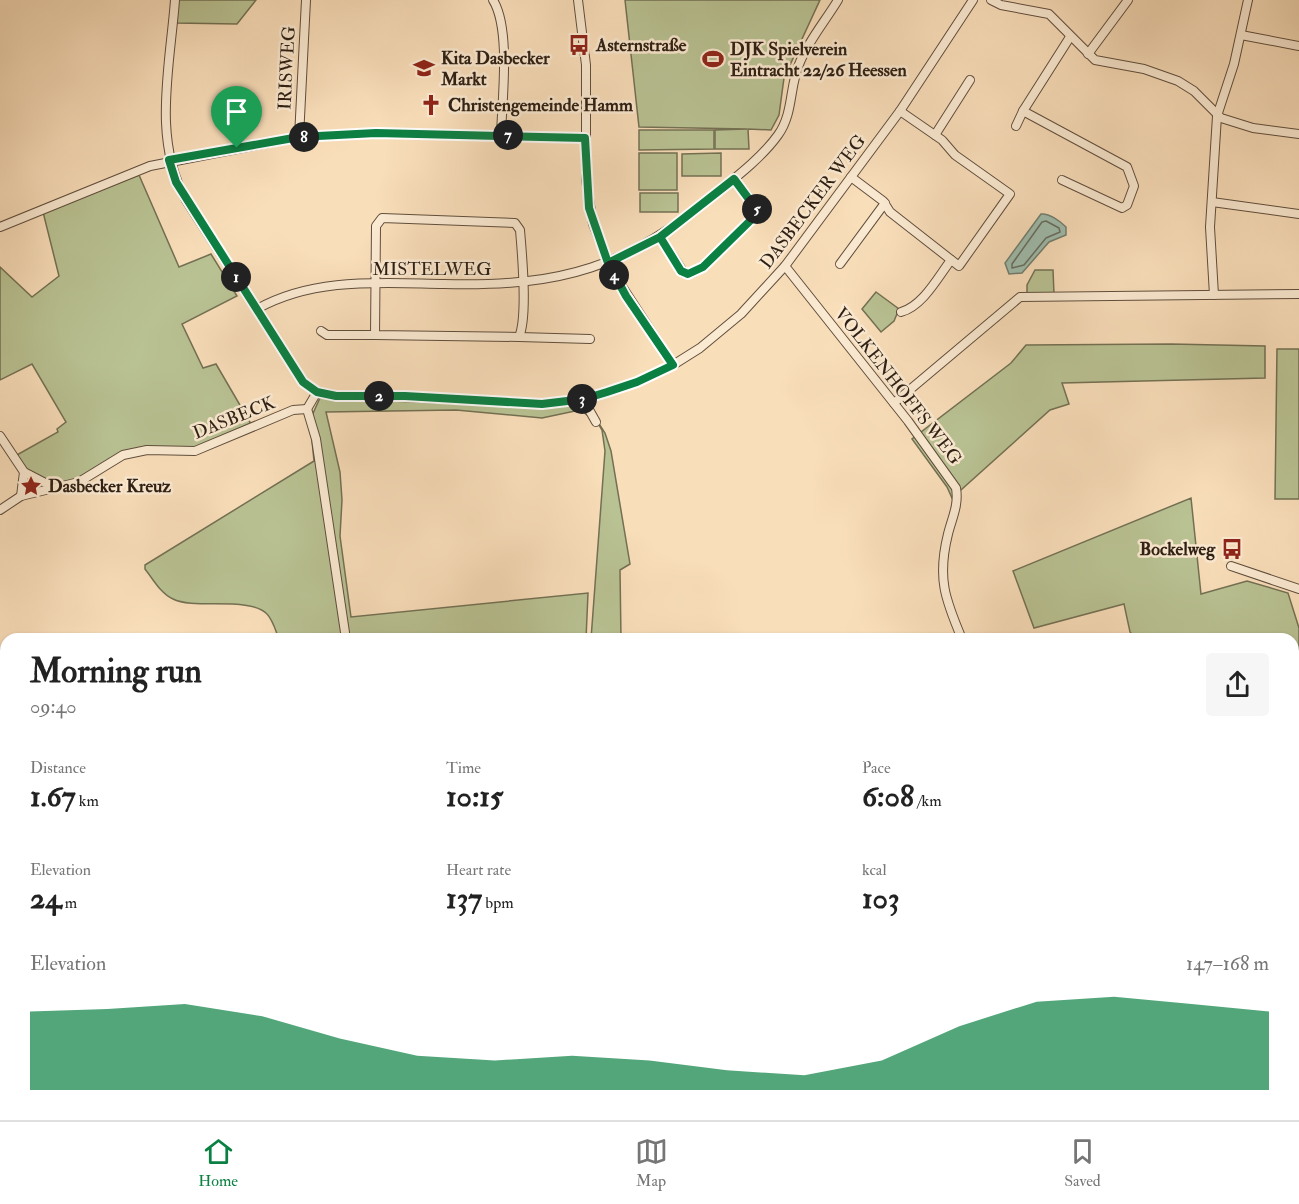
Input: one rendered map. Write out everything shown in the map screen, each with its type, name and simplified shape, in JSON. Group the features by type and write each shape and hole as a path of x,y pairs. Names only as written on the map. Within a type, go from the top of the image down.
{"street":[{"path":"175,0 165,116 169,160 186,200 303,382 317,392 307,408 316,439 345,633"},
{"name":"IRISWEG","path":"299,137 306,0"},
{"path":"493,0 502,20 503,36 501,135"},
{"path":"578,0 586,65 585,138 589,208 608,263 626,296 673,365"},
{"name":"MISTELWEG","path":"257,309 304,291 338,285 522,284 571,275 608,263 660,237 734,179 778,135 787,115 799,63 838,0"},
{"name":"DASBECKER WEG","path":"317,392 336,396 405,396 542,404 584,399 637,382 673,365 700,348 741,314 785,266 900,111 973,0"},
{"path":"991,0 1001,5 1049,14 1059,21 1070,37 1088,54 1100,62 1144,69 1178,81 1194,91 1217,116 1253,128 1299,134"},
{"path":"1088,54 1128,0"},
{"path":"1214,295 1210,250 1217,116 1241,36 1248,0"},
{"path":"1241,36 1299,46"},
{"path":"1016,126 1070,37"},
{"path":"935,135 970,80"},
{"path":"851,177 885,203 890,212 959,266 986,231 1010,194 955,155 935,135 900,111"},
{"path":"1023,111 1127,167 1134,186 1127,205 1122,208 1062,180"},
{"path":"0,227 141,169 169,160 299,137 376,133 585,138"},
{"path":"660,237 684,273 692,273 703,267 757,213 754,204 734,179"},
{"path":"1212,202 1299,214"},
{"path":"840,264 885,203"},
{"path":"375,335 376,223 382,218 389,218 511,221 520,230 523,327 519,337"},
{"path":"901,312 910,309 921,300 951,260"},
{"name":"VOLKENHOFFS WEG","path":"785,266 894,403 956,488 957,501 944,552 942,585 960,633"},
{"path":"894,403 1020,297 1299,294"},
{"path":"321,331 327,335 590,339"},
{"path":"584,399 596,422"},
{"name":"DASBECK","path":"0,510 21,496 79,482 123,455 147,450 195,451 293,410 307,408"},
{"path":"0,436 24,471 53,487"},
{"path":"21,496 24,471"},
{"path":"1231,566 1299,589"}],"green space":[{"path":"178,0 256,0 237,24 176,23"},
{"name":"DJK Spielverein Eintracht 22/26 Heessen","path":"625,0 820,0 784,78 779,115 771,130 748,129 749,149 715,149 715,130 747,129 639,127"},
{"path":"639,130 714,130 714,149 639,150"},
{"path":"639,153 677,153 677,190 639,190"},
{"path":"721,153 721,176 682,176 682,154"},
{"path":"139,175 179,267 211,254 237,296 182,324 203,368 216,364 251,424 206,445 189,449 147,447 106,461 72,482 49,481 28,471 15,456 58,432 57,429 66,422 32,364 0,380 0,267 32,297 59,276 43,212"},
{"path":"640,193 678,193 678,212 640,212"},
{"path":"1035,270 1053,270 1054,294 1027,294 1027,285"},
{"path":"876,292 899,309 894,321 881,332 862,309"},
{"path":"1026,345 1265,346 1265,378 1062,383 1069,404 1050,410 952,498 947,487 912,439 1011,363"},
{"path":"1277,349 1299,349 1299,499 1275,499"},
{"path":"320,398 537,407 580,402 592,419 583,412 575,411 542,418 456,410 326,412 340,472 342,500 340,536 351,617 588,593 586,633 277,633 267,614 259,609 235,604 182,602 165,594 145,569 145,565 314,461 310,420"},
{"path":"589,408 605,433 611,451 630,564 620,570 621,633 591,633 605,451 602,430"},
{"path":"1191,498 1201,594 1247,581 1288,593 1299,633 1131,633 1124,604 1034,628 1013,571"}],"water":[{"path":"1041,214 1051,216 1064,225 1066,235 1049,242 1022,273 1009,274 1005,263"}],"place":[{"name":"Asternstraße","path":"579,45"},
{"name":"DJK Spielverein Eintracht 22/26 Heessen","path":"713,59"},
{"name":"Kita Dasbecker Markt","path":"424,68"},
{"name":"Christengemeinde Hamm","path":"431,105"},
{"name":"Dasbecker Kreuz","path":"31,486"},
{"name":"Bockelweg","path":"1232,549"}],"route":[{"path":"237,148 169,160 176,182 303,382 317,392 336,396 405,396 550,404 584,399 650,376 673,365 626,296 608,263 647,244 660,237 734,179 754,204 757,213 703,267 688,274 681,271 660,237 608,263 600,246 589,208 585,138 376,133 299,137 237,148"}]}
